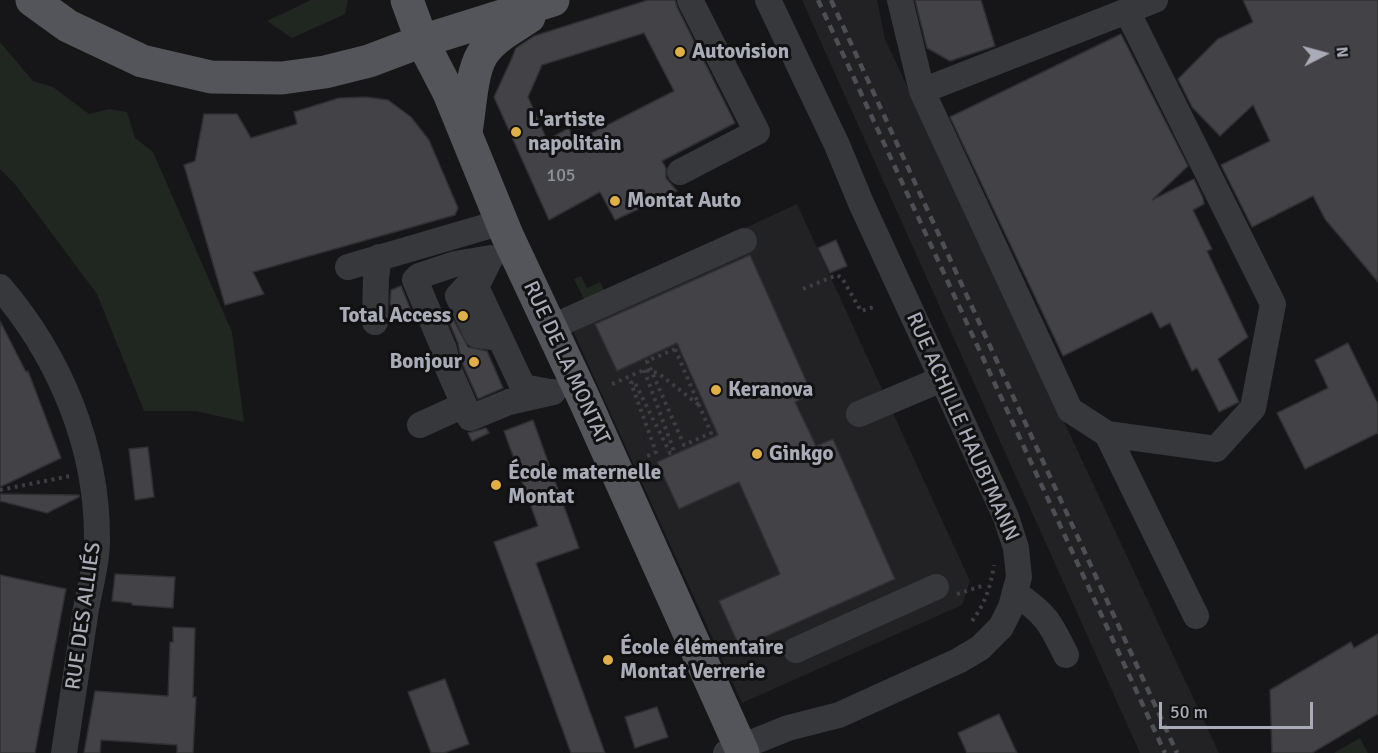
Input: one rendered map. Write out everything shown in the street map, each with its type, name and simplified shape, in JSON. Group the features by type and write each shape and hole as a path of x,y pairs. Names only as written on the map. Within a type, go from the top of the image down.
{"main road":[{"path":"32,0 68,26 142,61 211,77 282,78 325,72 369,61 422,41 554,0"},
{"name":"RUE DE LA MONTAT","path":"407,0 422,41 449,93 465,135 497,244 550,328 567,392 736,751"},
{"path":"465,135 474,74 482,55 495,40 554,0"}],"street":[{"path":"680,172 757,132 690,0"},
{"name":"RUE ACHILLE HAUBTMANN","path":"736,751 788,728 839,714 958,661 980,648 1001,627 1011,607 1019,577 1016,548 1006,517 861,203 837,145 768,0"},
{"path":"900,0 922,91 1070,410 1107,434 1216,448 1253,408 1273,304 1127,11"},
{"path":"922,91 1155,0"},
{"path":"550,328 744,241"},
{"path":"348,267 379,257 497,244"},
{"path":"497,244 458,296 477,335 500,338"},
{"path":"497,244 437,305 449,354 470,418 509,402 567,392"},
{"path":"449,354 420,295 415,282 416,277 455,264 497,244"},
{"path":"375,321 379,257"},
{"name":"RUE DES ALLIÉS","path":"0,287 16,305 51,359 79,423 92,475 97,543 63,753"},
{"path":"449,354 500,338"},
{"path":"500,338 523,387 567,392"},
{"path":"859,414 942,379"},
{"path":"420,425 464,405"},
{"path":"1107,434 1196,616"},
{"path":"796,650 936,587"},
{"path":"1014,593 1033,605 1050,622 1066,655"}],"path":[{"path":"803,289 837,275 842,278 861,311 874,308"},
{"path":"675,349 700,406 711,433 684,445 647,361 675,349"},
{"path":"644,370 674,451 670,453 634,381 631,383 656,452 645,457"},
{"path":"612,384 644,370 658,373 700,406"},
{"path":"0,490 70,476 92,475"}],"shaded area":[{"path":"311,0 348,0 345,14 292,38 267,21"},
{"path":"802,0 877,0 885,39 1219,753 1140,753"},
{"path":"0,42 33,81 53,87 89,114 109,109 127,112 135,138 153,152 232,332 244,422 196,411 144,411 97,294 14,183 0,169"},
{"path":"797,204 970,581 962,605 742,703 564,311"},
{"path":"581,276 587,288 600,282 605,292 585,301 574,279"},
{"path":"1360,738 1368,753 1334,753"}],"building":[{"path":"648,0 675,0 735,123 662,161 666,168 666,178 677,191 615,220 600,192 549,220 494,97 516,48 534,36","holes":["644,33 674,91 574,142 569,128 547,140 528,97 542,65"]},
{"path":"915,0 981,0 995,46 950,61 927,48"},
{"path":"1243,0 1378,0 1378,282 1325,219 1313,196 1252,227 1221,165 1270,141 1253,105 1220,136 1192,107 1178,79 1218,39 1253,22"},
{"path":"1121,34 1188,166 1152,200 1194,179 1204,204 1193,210 1212,249 1207,251 1248,337 1218,359 1239,402 1219,412 1197,368 1192,371 1170,323 1160,328 1152,312 1063,356 950,117"},
{"path":"366,97 388,100 411,117 429,140 458,208 455,215 253,272 264,294 225,305 184,165 195,161 204,114 237,114 251,138 297,124 294,112 339,98"},
{"path":"836,240 847,266 830,273 818,248"},
{"name":"Ginkgo","path":"750,255 812,394 795,402 816,446 833,439 895,579 740,648 719,601 780,574 739,482 679,509 657,462 718,435 677,343 617,371 595,324"},
{"path":"401,286 412,313 398,319 390,303 391,290"},
{"path":"449,311 468,347 487,351 503,388 478,399 462,363 458,343 445,313"},
{"path":"0,321 26,372 28,371 61,458 0,487"},
{"path":"1348,343 1378,404 1378,433 1305,469 1277,413 1328,388 1315,360"},
{"path":"533,420 579,548 536,563 605,753 571,753 494,542 538,526 504,431"},
{"path":"486,428 489,433 472,441 468,433"},
{"path":"148,447 154,497 135,500 129,449"},
{"path":"0,494 79,495 79,497 47,513 0,501"},
{"path":"115,574 175,577 173,608 112,601"},
{"path":"0,575 66,589 35,753 0,753"},
{"path":"173,627 195,628 193,697 196,697 193,753 177,753 177,745 101,740 100,753 84,753 95,691 168,696 170,642 173,642"},
{"path":"1378,634 1378,714 1312,753 1272,753 1270,690 1351,642 1354,648"},
{"path":"445,679 469,744 444,753 431,753 408,692"},
{"path":"657,707 668,737 635,748 625,717"},
{"path":"999,714 1017,753 967,753 958,733"}],"railway":[{"path":"818,0 1165,753"},
{"path":"831,0 1177,753"}],"place":[{"name":"Autovision","path":"680,52"},
{"name":"L'artiste napolitain","path":"516,132"},
{"name":"Montat Auto","path":"615,201"},
{"name":"Total Access","path":"463,316"},
{"name":"Bonjour","path":"474,362"},
{"name":"Keranova","path":"716,390"},
{"name":"Ginkgo","path":"757,454"},
{"name":"École maternelle Montat","path":"496,485"},
{"name":"École élémentaire Montat Verrerie","path":"608,660"}]}
